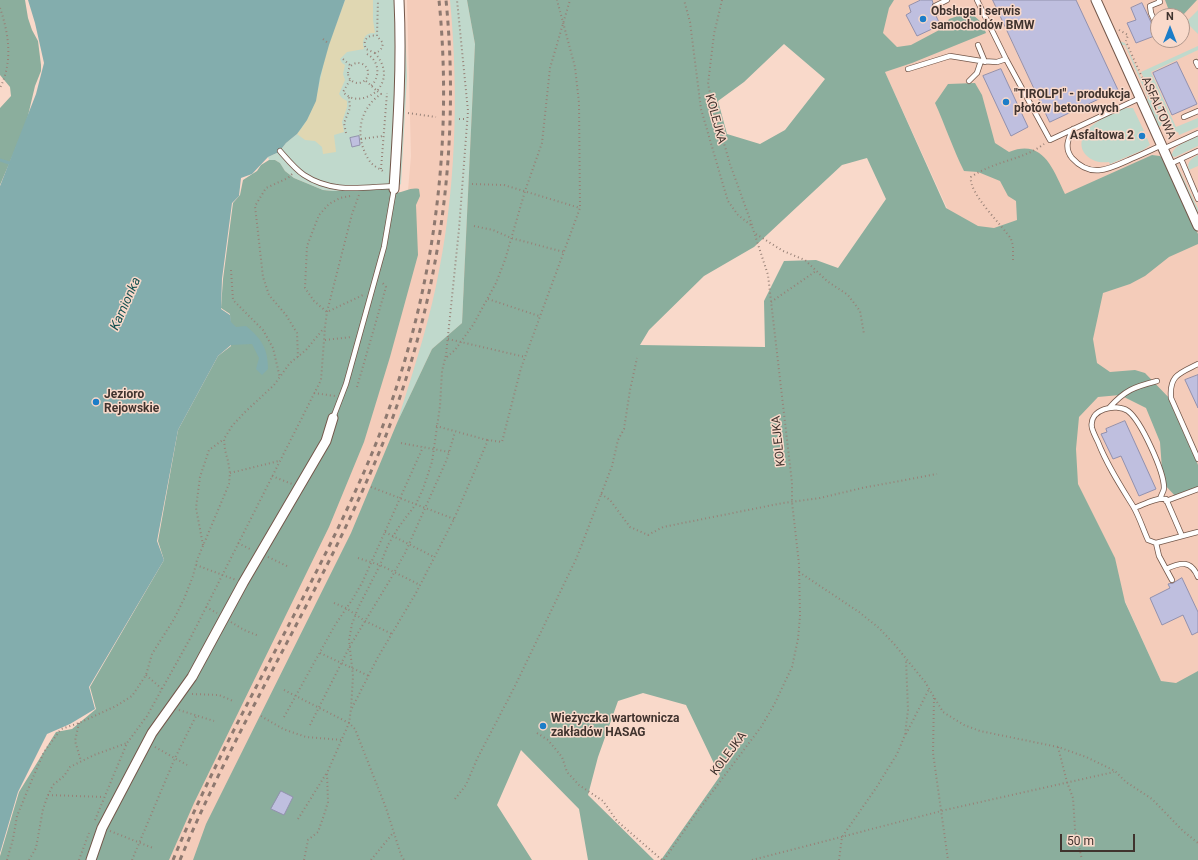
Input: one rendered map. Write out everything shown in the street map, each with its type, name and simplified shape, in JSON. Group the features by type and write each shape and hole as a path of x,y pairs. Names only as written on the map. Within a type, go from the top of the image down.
{"street":[{"path":"394,188 400,86 401,38 399,0"},
{"name":"ASFALTOWA","path":"1096,0 1198,226"},
{"path":"91,860 102,828 147,743 170,707 192,677 243,583 326,441 333,418"}],"lane":[{"path":"935,6 947,0"},
{"path":"977,0 1006,59 1050,140 1140,98"},
{"path":"1150,8 1150,6 1160,2 1159,0"},
{"path":"969,81 977,73 983,61 978,45"},
{"path":"908,69 950,56 997,62 1006,59"},
{"path":"1184,117 1198,111"},
{"path":"1074,129 1068,139 1067,148 1071,157 1080,165 1088,169 1107,170 1198,133"},
{"path":"280,151 303,174 313,180 335,188 394,188 384,246 372,292 346,384 333,418"},
{"path":"1170,164 1198,151"},
{"path":"1180,159 1198,199"},
{"path":"1198,364 1180,373 1174,379 1170,389 1171,398 1198,459"},
{"path":"1109,408 1121,395 1134,388 1157,381"},
{"path":"1160,499 1164,488 1162,473 1140,425 1131,414 1120,408 1109,408 1097,413 1092,422 1092,427 1102,452 1116,480 1134,508 1148,540 1156,543 1198,532"},
{"path":"1166,501 1198,489"},
{"path":"1134,508 1163,498 1166,501 1182,536"},
{"path":"1156,543 1159,556 1172,580"},
{"path":"1166,569 1177,565 1188,564 1194,568 1198,577"}],"path":[{"path":"377,36 378,0"},
{"path":"298,819 327,773 349,723 351,709 352,669 350,646 352,624 355,615 380,565 388,544 416,504 432,462 440,406 442,371 446,357 460,229 468,119 466,79 457,0"},
{"path":"436,426 488,440 502,442 525,357 580,208 579,103 574,66 557,0"},
{"path":"446,357 455,350 473,325 488,299 505,260 525,191 542,143 550,68 570,0"},
{"name":"KOLEJKA","path":"663,860 761,727 774,704 792,667 798,639 800,616 799,572 792,502 792,483 768,275 752,226 738,215 728,201 724,188 701,109 690,22 684,0"},
{"path":"722,0 714,34 708,84 730,164 752,226"},
{"path":"0,8 8,40 9,54 7,67 0,88"},
{"path":"348,97 361,99 372,95 377,91 383,81 384,68 381,60 375,53 366,49 365,43 367,37 370,35 377,36 381,39 382,46 380,51 375,53"},
{"path":"1126,41 1128,35"},
{"path":"323,39 329,44"},
{"path":"367,54 373,58 377,67 376,79 371,86"},
{"path":"343,59 351,66"},
{"path":"359,63 365,66 369,72 366,81 358,84 350,80 348,74 351,66 359,63"},
{"path":"343,74 348,74"},
{"path":"346,133 344,124 350,108 348,97 343,92 350,80"},
{"path":"366,81 381,94"},
{"path":"387,93 381,169 378,169 369,161 362,146 360,131 365,111 374,99 381,94 387,93"},
{"path":"407,113 436,117"},
{"path":"458,119 468,119"},
{"path":"361,139 384,136"},
{"path":"1013,260 1012,240 980,198 970,181 971,177 992,166 1035,151 1050,140"},
{"path":"288,178 266,188 255,206 263,277 269,295 286,315 297,333 298,357"},
{"path":"472,184 504,185 580,208"},
{"path":"94,822 127,743 147,716 206,607 321,380 327,312 352,214 360,193 340,198 329,204 319,215 307,246 305,288 314,301 327,312"},
{"path":"474,226 493,230 511,238 564,252"},
{"path":"755,234 783,251 805,260 827,281 848,295 860,311 864,334"},
{"path":"231,270 233,300 263,330 273,348 280,378"},
{"path":"771,302 816,271"},
{"path":"327,312 372,292"},
{"path":"488,299 539,316"},
{"path":"203,546 196,508 200,477 209,450 224,438 232,426 280,378 290,363 315,340 325,327"},
{"path":"324,340 359,337"},
{"path":"448,339 525,357"},
{"path":"455,799 466,785 477,759 514,688 578,557 612,466 618,440 624,429 637,358"},
{"path":"314,393 341,396"},
{"path":"310,726 350,646 394,573 409,544 426,508 449,452 455,432"},
{"path":"7,860 13,840 17,816 44,752 61,730 116,706 132,696 146,675 152,654 174,619 184,599 203,546 229,484 230,473 224,438"},
{"path":"351,709 420,585 454,519 488,440"},
{"path":"401,443 449,452"},
{"path":"284,717 335,625 358,589 423,447"},
{"path":"230,473 280,461"},
{"path":"601,494 610,500 630,527 648,536 663,527 820,498 862,488 936,474"},
{"path":"272,476 299,487"},
{"path":"371,487 454,519"},
{"path":"385,532 434,557"},
{"path":"358,558 380,565 420,585"},
{"path":"196,565 243,583"},
{"path":"799,572 859,612 879,628 895,645 929,689 943,712 964,726 987,733 1058,747 1086,757 1115,771 1126,782 1152,799 1183,831 1198,843"},
{"path":"334,603 346,608 365,621 392,634"},
{"path":"206,607 244,630 259,636"},
{"path":"320,653 369,676"},
{"path":"905,659 908,710 905,735"},
{"path":"146,675 162,689"},
{"path":"839,860 842,837 897,754 905,735 929,689"},
{"path":"284,690 349,723 356,729 404,860"},
{"path":"179,694 218,695 233,701"},
{"path":"934,697 933,753 948,860"},
{"path":"170,707 214,721"},
{"path":"132,860 175,758 196,716"},
{"path":"261,716 283,729 306,737 342,740"},
{"path":"79,723 75,741 81,761"},
{"path":"537,733 548,740 562,757 567,772 578,785 603,802 617,821 663,860"},
{"path":"29,860 36,848 43,809 53,785 64,776 70,767 94,755 127,743"},
{"path":"147,743 187,765"},
{"path":"1058,747 1067,782 1073,798 1075,829 1082,860"},
{"path":"752,860 942,811 1115,771"},
{"path":"304,860 308,840 318,832 328,802 327,773"},
{"path":"48,795 104,797"},
{"path":"78,860 91,828"},
{"path":"102,828 153,848"},
{"path":"371,860 393,833"}],"shaded area":[{"path":"407,0 502,0 507,169 248,860 114,860 404,236 411,156"},
{"path":"852,0 1198,0 1198,764 1043,418"}],"green space":[{"path":"0,0 25,0 28,18 38,41 41,71 35,86 26,124 0,185 0,108 11,96 10,87 0,75"},
{"path":"345,0 397,0 398,16 392,188 333,191 323,190 294,178 285,171 280,163 275,160 269,160 268,157 279,152 286,143 297,134"},
{"path":"403,0 407,76 401,184 397,187 405,84"},
{"path":"450,0 467,0 475,44 462,323 432,349 397,423 428,321 443,251 448,215 452,180 455,108 453,36"},
{"path":"467,0 894,0 889,8 883,33 897,47 911,45 943,28 949,19 970,12 982,23 986,33 912,63 885,72 946,208 978,226 994,228 1017,220 1016,201 1008,196 1000,181 978,172 964,171 935,103 948,84 975,83 982,95 995,143 1009,152 1021,149 1030,149 1045,158 1056,175 1065,194 1152,155 1160,156 1164,160 1198,234 1198,244 1169,257 1145,276 1130,284 1103,293 1093,339 1097,363 1110,372 1135,370 1145,373 1174,403 1198,465 1198,489 1178,499 1163,483 1160,442 1146,408 1120,395 1098,397 1079,417 1076,449 1078,484 1115,558 1125,602 1161,681 1176,683 1198,671 1198,860 661,860 720,776 686,705 643,693 618,701 598,757 588,795 654,860 588,860 579,809 521,750 497,805 532,860 193,860 206,824 351,533 397,423 432,349 462,323 475,44","holes":["784,44 825,79 785,130 760,144 727,134 718,101 744,82","867,158 886,199 838,268 816,260 784,261 764,301 765,347 640,345 649,330 704,276 754,247 842,165"]},
{"path":"1165,0 1197,0 1190,8 1168,8"},
{"path":"1198,10 1198,34 1190,26 1190,18"},
{"path":"1119,41 1125,43 1163,125 1158,127 1146,102 1148,98 1125,45 1121,45"},
{"path":"1198,46 1198,50 1151,72 1176,127 1198,118 1198,127 1179,135 1178,132 1175,133 1168,130 1141,72"},
{"path":"1126,108 1133,108 1144,131 1138,134 1141,140 1147,138 1150,145 1143,150 1110,164 1109,162 1096,161 1090,158 1083,150 1081,144 1082,138 1086,132 1098,121"},
{"path":"1198,136 1198,146 1175,157 1172,156 1173,152 1178,146"},
{"path":"1198,155 1198,166 1189,170 1189,163"},
{"path":"269,160 275,160 280,163 285,171 294,178 323,190 333,191 392,188 396,193 410,189 419,189 420,196 416,205 418,255 390,357 364,442 329,527 194,803 169,860 0,860 19,792 56,732 72,729 96,709 90,687 164,560 158,541 178,430 218,356 231,346 230,314 221,308 223,279 233,203 240,195 243,180 257,171 261,165"},
{"path":"1177,165 1198,209 1198,213 1177,167"}],"sand":[{"path":"345,0 373,0 373,20 375,33 366,35 363,43 364,49 347,52 340,59 345,65 343,74 345,80 339,94 347,101 347,107 342,122 344,132 334,135 336,152 323,154 322,147 315,141 305,140 297,134 310,114 314,103 328,46"}],"water":[{"name":"Jezioro Rejowskie","path":"28,0 345,0 329,45 320,77 316,101 307,120 297,134 286,143 279,152 268,157 252,174 241,178 239,196 232,203 222,279 221,309 230,315 231,322 236,327 246,326 260,340 267,356 268,369 262,375 256,369 259,358 252,344 231,345 218,356 178,430 157,541 164,560 89,687 95,709 70,724 47,734 18,792 0,853 0,186 36,94 44,63"}],"building":[{"name":"Obsługa i serwis samochodów BMW","path":"921,0 932,0 932,7 939,15 936,16 939,22 930,26 932,29 917,36 906,15 911,12 909,6"},
{"path":"993,0 1076,0 1118,90 1050,122"},
{"path":"1142,3 1150,20 1150,38 1136,43 1127,23 1136,20 1131,8"},
{"path":"1177,62 1197,104 1172,115 1153,73"},
{"name":"\"TIROLPI\" - produkcja płotów betonowych","path":"1001,69 1028,127 1011,136 983,76"},
{"path":"359,136 360,145 352,147 350,138"},
{"path":"1198,375 1198,408 1185,380"},
{"path":"1125,421 1156,489 1139,496 1121,456 1113,459 1101,434 1107,432 1106,429"},
{"path":"1182,578 1198,612 1198,632 1192,635 1183,615 1162,625 1150,598 1170,588 1168,584"},
{"path":"281,791 293,797 284,815 271,809"}],"waterway":[{"path":"0,160 9,163"}],"railway":[{"path":"173,860 218,762 317,570 364,472 387,416 405,358 421,300 432,241 439,181 443,121 443,60 439,0"},
{"path":"180,860 225,763 347,525 392,420 411,362 427,303 438,243 446,183 450,122 450,61 446,0"}],"place":[{"name":"Obsługa i serwis samochodów BMW","path":"923,19"},
{"name":"\"TIROLPI\" - produkcja płotów betonowych","path":"1006,102"},
{"name":"Asfaltowa 2","path":"1142,136"},
{"name":"Jezioro Rejowskie","path":"96,402"},
{"name":"Wieżyczka wartownicza zakładów HASAG","path":"543,726"}],"water label":[{"name":"Kamionka","path":"126,304"}]}
